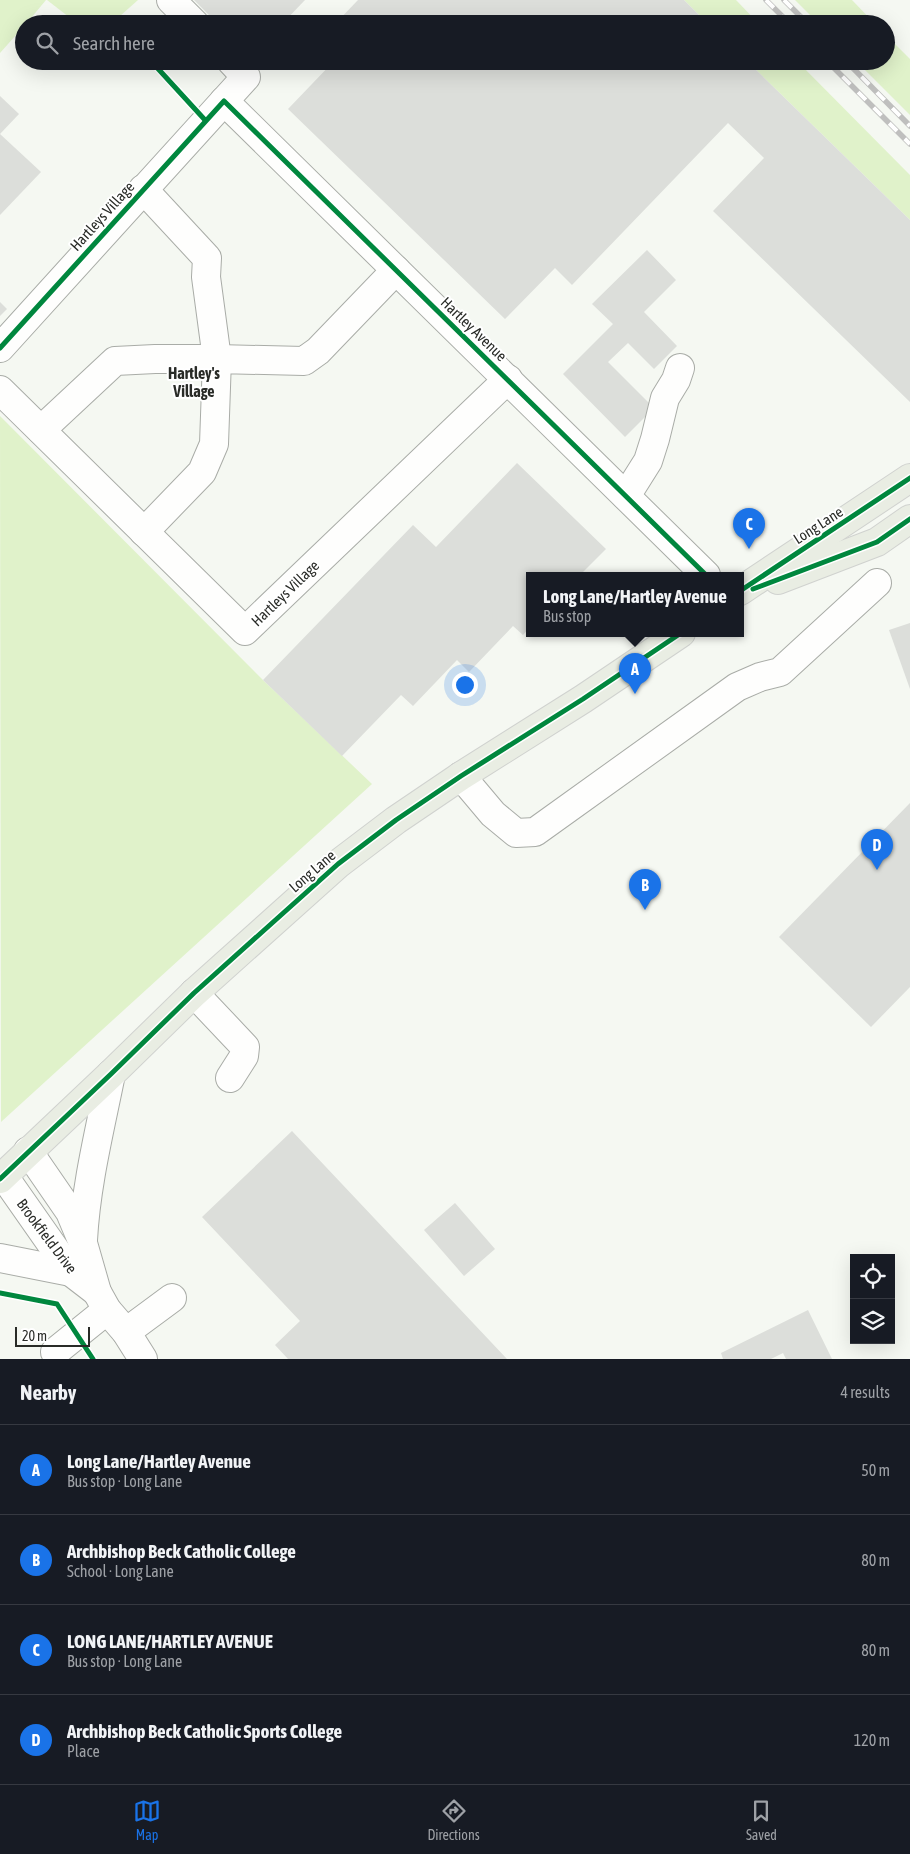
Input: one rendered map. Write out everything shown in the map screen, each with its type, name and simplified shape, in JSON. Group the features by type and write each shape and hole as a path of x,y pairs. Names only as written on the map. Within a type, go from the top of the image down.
{"main road":[{"name":"Long Lane","path":"744,590 910,478"},
{"name":"Long Lane","path":"744,592 877,542 910,519"},
{"name":"Long Lane","path":"2,1177 194,993 338,864 396,820 675,637"}],"street":[{"path":"171,0 186,15"},
{"name":"Hartleys Village","path":"0,348 246,77 239,70"},
{"name":"Hartley Avenue","path":"224,101 703,572"},
{"path":"143,189 207,258 206,277 218,359 214,444 202,472 144,532"},
{"path":"41,430 115,361 218,359 304,361 318,351 396,270"},
{"path":"626,496 648,461 665,398 676,380 680,368"},
{"name":"Hartleys Village","path":"0,390 245,631 508,379"},
{"path":"462,776 493,814 516,833 535,832 737,687 760,677 780,672 877,583"},
{"path":"194,993 245,1048 244,1056 230,1078"},
{"path":"83,1243 84,1215 111,1074"},
{"name":"Brookfield Drive","path":"28,1152 70,1212 83,1243 102,1301"},
{"name":"Brookfield Drive","path":"2,1177 71,1272 102,1301 126,1332 143,1359"},
{"path":"0,1258 71,1272"},
{"path":"126,1332 172,1298"},
{"path":"56,1352 102,1301"}],"green space":[{"path":"0,0 46,0 34,15 15,15 15,36 0,53"},
{"path":"47,0 138,0 121,15 66,15"},
{"path":"684,0 736,0 750,15 699,15"},
{"path":"795,0 852,0 866,15 810,15"},
{"path":"895,44 910,59 910,115 865,70 895,70"},
{"path":"756,70 806,70 910,175 910,220"},
{"path":"0,416 263,680 372,784 1,1122"}],"building":[{"path":"194,0 305,0 291,15 209,15"},
{"path":"358,0 684,0 699,15 344,15"},
{"path":"325,70 756,70 910,220 910,402 713,211 764,158 728,123 572,285 555,268 505,319 288,109"},
{"path":"0,96 19,114 0,134"},
{"path":"0,134 41,172 0,215"},
{"path":"647,250 676,280 644,312 677,346 654,369 628,343 608,362 654,408 625,437 563,374 613,324 592,304"},
{"path":"0,302 7,309 0,316"},
{"path":"517,463 606,549 583,572 526,572 526,632 523,635 513,626 469,672 457,660 413,706 401,695 342,756 263,680 413,525 436,547"},
{"path":"910,623 910,689 889,630"},
{"path":"910,803 910,987 871,1027 779,937"},
{"path":"292,1131 507,1359 288,1359 275,1345 300,1321 202,1217"},
{"path":"455,1203 495,1249 464,1276 424,1230"},
{"path":"808,1310 832,1359 786,1359 783,1353 771,1359 723,1359 721,1353"}],"railway":[{"path":"766,0 781,15"},
{"path":"784,0 799,15"},
{"path":"836,70 910,144"},
{"path":"855,70 910,126"}],"cycle path":[{"path":"159,70 205,120"},
{"path":"0,348 224,101 703,572"},
{"path":"744,588 910,478"},
{"path":"753,589 877,542 910,519"},
{"path":"0,1179 194,993 338,864 396,820 461,776 583,699 675,637"},
{"path":"0,1293 57,1304 93,1359"}],"place":[{"name":"LONG LANE/HARTLEY AVENUE","path":"749,549"},
{"name":"Long Lane/Hartley Avenue","path":"635,694"},
{"name":"Archbishop Beck Catholic Sports College","path":"877,870"},
{"name":"Archbishop Beck Catholic College","path":"645,910"}],"district":[{"name":"Hartley's Village","path":"194,382"}]}
